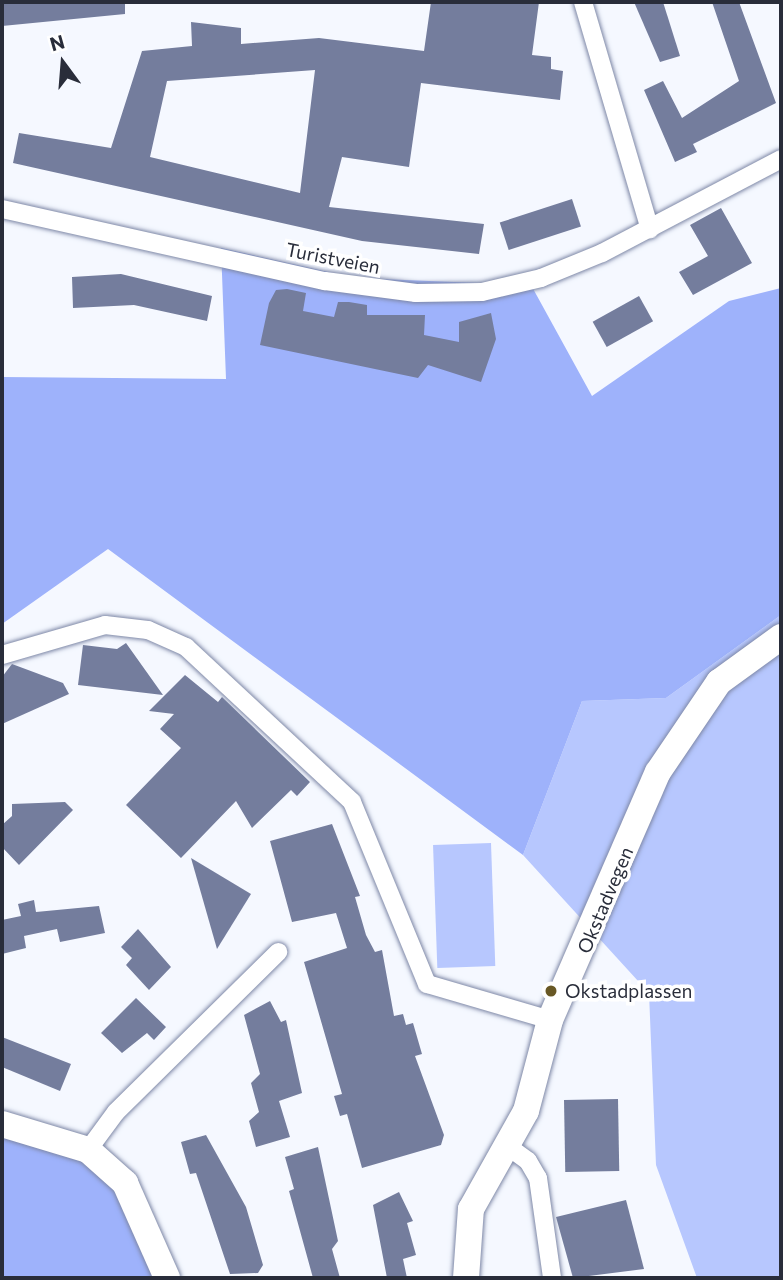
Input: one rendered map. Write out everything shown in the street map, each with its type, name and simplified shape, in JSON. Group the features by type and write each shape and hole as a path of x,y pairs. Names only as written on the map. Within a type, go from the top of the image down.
{"street":[{"path":"583,2 650,229"},
{"name":"Turistveien","path":"2,209 325,281 415,293 482,292 541,278 650,229 781,159"},
{"path":"2,655 105,625 148,630 186,647 352,802 427,984 550,1020"},
{"name":"Okstadvegen","path":"466,1278 471,1209 526,1111 550,1020 686,723 719,682 781,637"},
{"path":"88,1150 116,1112 278,952"},
{"path":"2,1124 88,1150 125,1183 167,1278"},
{"path":"506,1145 528,1161 538,1178 552,1278"}],"shaded area":[{"path":"221,248 355,278 531,285 592,396 729,301 781,288 781,615 666,698 582,701 523,855 108,549 2,624 2,377 226,379"},
{"path":"781,615 781,1278 697,1278 656,1165 649,993 523,855 582,701 666,698"},
{"path":"491,843 495,966 437,968 433,845"},
{"path":"2,1124 82,1143 132,1204 160,1278 2,1278"}],"building":[{"path":"2,2 125,2 125,14 2,26"},
{"path":"431,2 539,2 532,55 551,57 551,69 563,71 560,100 421,83 409,167 342,157 329,207 484,224 479,254 362,241 13,163 19,133 111,148 142,51 192,46 191,22 241,28 241,44 319,38 424,51","holes":["315,70 300,193 150,157 167,81"]},
{"path":"634,2 663,2 680,56 660,62"},
{"path":"712,2 739,2 776,103 693,144 697,152 675,162 644,90 663,81 682,118 739,81"},
{"path":"572,199 581,227 509,250 500,222"},
{"path":"721,208 752,263 693,295 679,272 708,256 690,225"},
{"path":"121,274 212,296 207,321 134,305 73,308 72,277"},
{"path":"276,290 306,293 303,311 334,317 338,302 349,302 367,305 367,315 425,315 424,335 459,342 459,322 491,313 496,339 481,382 428,365 418,378 260,345 269,303"},
{"path":"639,296 653,321 607,347 593,322"},
{"path":"126,643 163,695 78,685 83,645 117,649"},
{"path":"12,664 63,683 69,694 2,724 2,677"},
{"path":"185,675 218,702 222,697 310,782 297,796 291,790 252,828 236,801 181,858 126,805 181,748 160,729 174,714 149,711"},
{"path":"65,802 73,810 19,865 2,847 2,825 12,816 12,804"},
{"path":"332,824 360,896 355,897 366,935 375,952 382,950 394,1016 403,1014 406,1025 413,1023 422,1054 415,1056 444,1135 441,1145 362,1168 347,1114 340,1116 334,1096 342,1094 304,962 347,948 336,913 292,922 270,841"},
{"path":"191,858 251,894 217,949"},
{"path":"34,900 36,912 99,906 105,933 60,942 57,929 24,936 26,948 2,954 2,920 21,916 18,904"},
{"path":"138,929 171,967 149,990 126,965 132,958 121,947"},
{"path":"136,998 166,1027 154,1040 147,1033 122,1053 101,1033"},
{"path":"270,1001 281,1022 286,1020 302,1093 279,1101 290,1137 256,1147 249,1121 259,1112 251,1083 260,1074 244,1015"},
{"path":"2,1037 71,1064 60,1091 2,1067"},
{"path":"618,1099 619,1171 565,1172 564,1100"},
{"path":"206,1135 246,1207 263,1265 258,1273 230,1274 196,1173 190,1174 181,1142"},
{"path":"318,1147 338,1241 332,1249 340,1278 313,1278 289,1191 294,1189 285,1157"},
{"path":"399,1192 413,1221 407,1223 416,1255 403,1259 407,1278 387,1278 373,1205"},
{"path":"626,1200 644,1269 573,1278 556,1217"}],"place":[{"name":"Okstadplassen","path":"551,991"}]}
